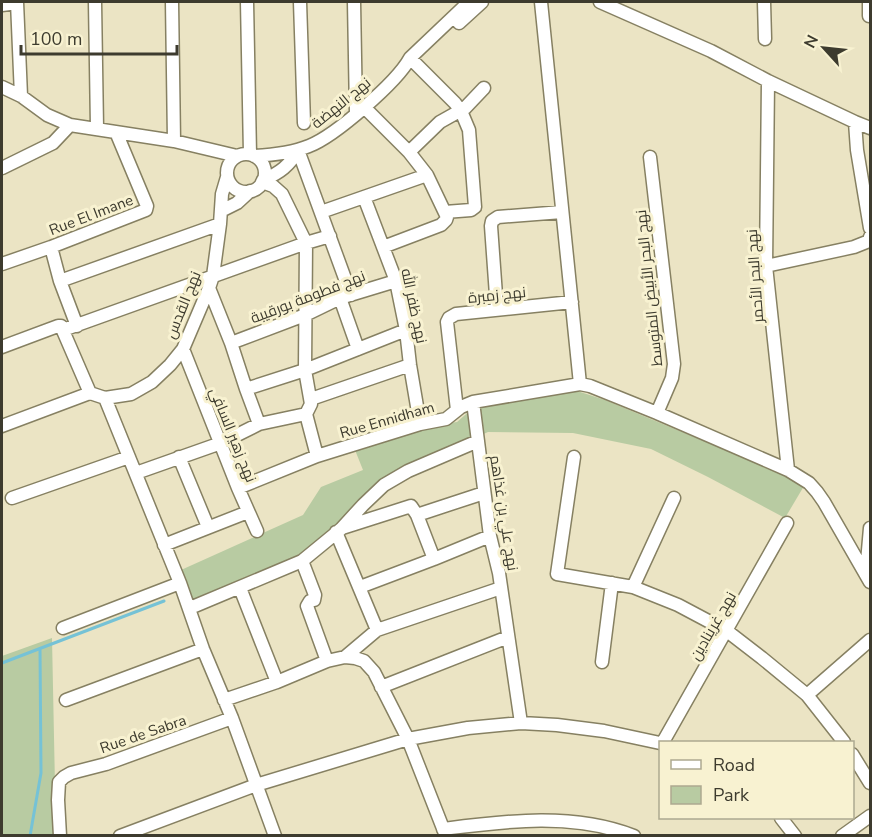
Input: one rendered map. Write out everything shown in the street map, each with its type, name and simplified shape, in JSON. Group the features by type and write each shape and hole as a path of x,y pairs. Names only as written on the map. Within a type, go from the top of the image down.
{"street":[{"path":"2,5 17,2 21,96"},
{"path":"95,2 97,128"},
{"path":"172,2 174,141"},
{"path":"247,2 247,155"},
{"path":"300,2 304,123"},
{"path":"354,2 360,110 409,152 427,175 447,217 441,225 383,247"},
{"path":"410,63 467,2"},
{"path":"410,63 482,2"},
{"path":"534,2 542,16"},
{"path":"541,2 580,384 657,413 788,470 809,483 817,492 868,578"},
{"path":"600,2 711,51 768,81 870,128"},
{"path":"764,2 765,39"},
{"path":"869,2 869,16"},
{"path":"410,63 455,103 469,130 475,207 471,210 445,212"},
{"name":"نهج النهضة","path":"247,155 277,154 298,150 319,141 360,110 410,63"},
{"name":"نهج البحر الأحمر","path":"768,81 766,266 788,470"},
{"path":"2,87 21,96 47,115 70,125 247,155 264,166 263,181"},
{"path":"409,152 440,122 461,111 484,88"},
{"path":"855,122 857,150 870,228"},
{"path":"2,168 53,143 70,125"},
{"name":"Rue El Imane","path":"2,264 146,209 147,206 116,132"},
{"path":"221,211 288,165 298,150"},
{"path":"298,150 330,236 358,349"},
{"path":"247,155 228,165 227,177 236,189 250,191"},
{"name":"نهج البحر الأبيض المتوسط","path":"650,158 674,364 672,378 657,413"},
{"path":"321,212 427,175"},
{"name":"نهج القدس","path":"105,398 123,396 152,382 183,349 211,282 222,194 227,177"},
{"path":"136,473 220,443 259,424 306,414 310,408 311,399 305,370 306,243 282,194 263,181"},
{"name":"نهج ظفر الله","path":"364,197 396,281 420,424"},
{"path":"497,309 490,226 492,221 498,217 562,212"},
{"path":"60,281 220,224"},
{"path":"63,330 211,282 306,243 330,236"},
{"path":"766,266 854,247 869,241 870,237"},
{"path":"51,247 60,281 77,326"},
{"name":"نهج فطومة بورقيبة","path":"231,343 345,297 396,281"},
{"path":"211,282 259,424"},
{"name":"نهج زمبرة","path":"457,410 447,322 449,318 456,314 572,302"},
{"path":"2,347 61,326 90,393"},
{"path":"246,389 305,370 406,330"},
{"name":"نهج زهير السافي","path":"183,349 257,531"},
{"path":"311,399 410,365"},
{"name":"Rue Ennidham","path":"238,488 317,456 420,424 446,419 473,402 580,384"},
{"path":"2,426 90,393 105,398 180,583 275,836"},
{"path":"473,402 478,441"},
{"path":"306,414 317,456"},
{"name":"نهج علي بن غذاهم","path":"189,608 302,561 338,531 384,485 408,471 478,441 490,536 501,588 521,723"},
{"path":"12,498 129,457"},
{"path":"179,457 208,527"},
{"path":"574,457 557,574 633,587 678,605 727,631 807,695 843,741"},
{"path":"417,515 484,493"},
{"path":"633,587 674,498"},
{"path":"377,630 338,531 411,506 417,515 434,559"},
{"path":"164,545 248,512"},
{"name":"نهج غرينادين","path":"663,741 787,524"},
{"path":"868,578 870,528"},
{"path":"360,586 490,536"},
{"path":"302,561 315,595 314,600 308,606 327,661"},
{"path":"63,628 180,583"},
{"path":"602,662 612,583"},
{"path":"240,588 277,682"},
{"path":"345,657 377,630 501,588"},
{"path":"381,687 508,637"},
{"path":"807,695 870,640"},
{"path":"66,700 203,649"},
{"path":"224,700 277,682 327,661 345,657 355,658 364,662 374,672 408,739 445,832 525,820 590,824 608,827 633,836"},
{"name":"Rue de Sabra","path":"60,836 58,794 60,782 71,772 106,764 232,718"},
{"path":"120,836 256,785 408,739 468,728 521,723 557,725 604,731 659,742"},
{"path":"854,757 870,783"},
{"path":"842,836 870,816"},
{"path":"782,819 795,836"}],"green space":[{"path":"571,389 605,400 786,475 804,486 785,518 651,449 573,433 488,432 382,480 332,528 291,561 193,602 181,570 303,515 321,487 363,470 355,450 421,427 457,422 473,408"},
{"path":"52,638 56,835 2,836 2,656"}],"waterway":[{"path":"2,663 164,601"},
{"path":"30,836 41,773 40,649"}]}
